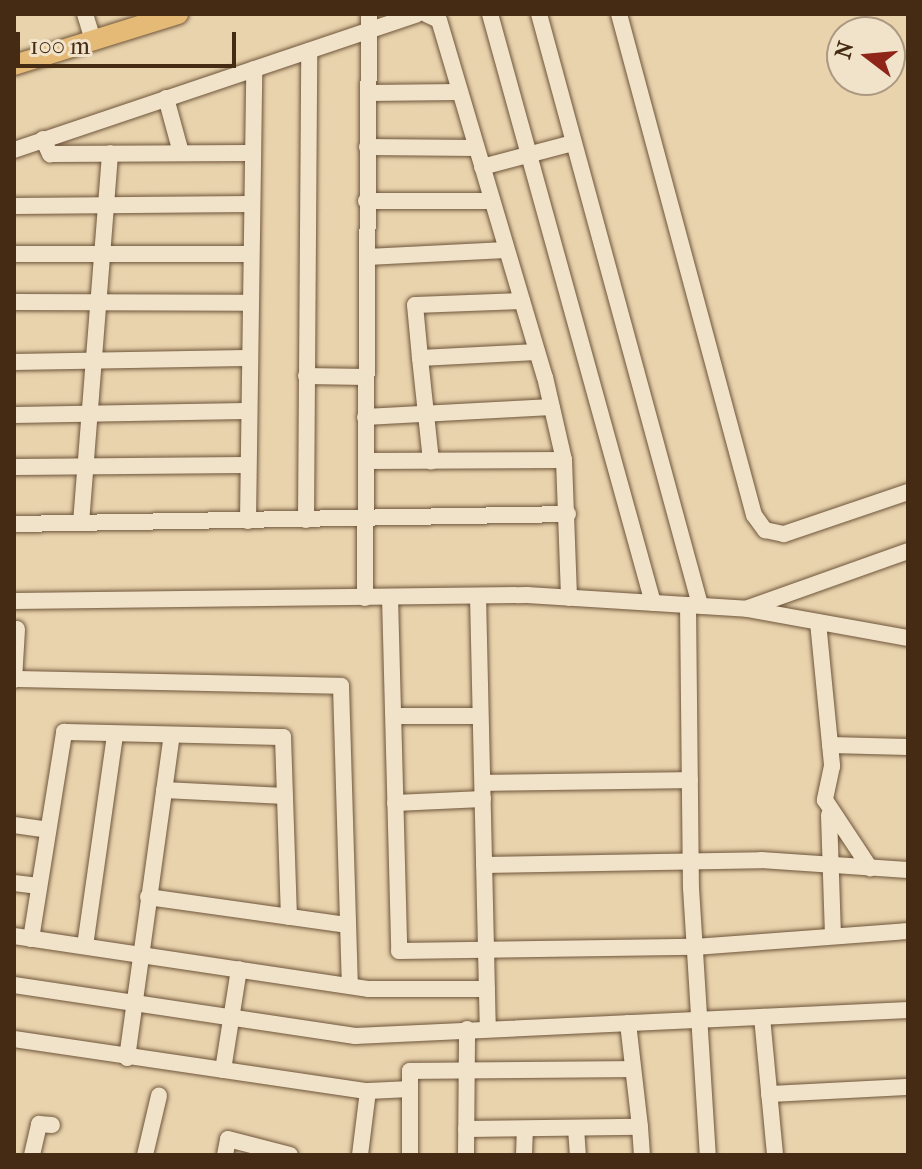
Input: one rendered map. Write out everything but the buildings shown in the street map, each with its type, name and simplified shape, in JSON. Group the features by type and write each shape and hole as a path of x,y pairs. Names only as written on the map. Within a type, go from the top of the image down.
{"main road":[{"path":"14,65 178,14"}],"street":[{"path":"85,14 93,41"},
{"path":"14,150 309,51 370,22 417,14"},
{"path":"426,14 439,20 552,407 564,460 569,598"},
{"path":"490,14 653,603"},
{"path":"539,14 694,605 691,862 697,1019 708,1155"},
{"path":"619,14 754,515 765,530 784,534 908,492"},
{"path":"365,598 366,201 370,22"},
{"path":"306,520 309,51"},
{"path":"248,521 245,411 250,204 248,153 254,69"},
{"path":"368,93 459,92"},
{"path":"166,98 181,153"},
{"path":"43,139 50,154 248,153"},
{"path":"482,167 573,143"},
{"path":"367,147 476,148"},
{"path":"81,523 110,153"},
{"path":"366,201 492,201"},
{"path":"14,206 250,204"},
{"path":"367,257 506,250"},
{"path":"14,254 249,254"},
{"path":"431,461 415,305 522,301"},
{"path":"14,302 247,303"},
{"path":"420,358 537,352"},
{"path":"14,362 246,358"},
{"path":"306,376 366,377"},
{"path":"365,417 552,407"},
{"path":"14,415 245,411"},
{"path":"366,461 564,460"},
{"path":"14,467 245,465"},
{"path":"14,524 568,514"},
{"path":"747,609 907,550"},
{"path":"478,596 488,1029"},
{"path":"14,601 478,596 569,598 747,609 908,638"},
{"path":"390,597 399,951 695,947 908,931"},
{"path":"818,622 830,745 827,864 833,936"},
{"path":"17,629 14,679 341,686 350,986"},
{"path":"394,716 479,716"},
{"path":"289,917 283,737 64,732 39,886 22,938 350,986 487,989"},
{"path":"85,946 115,735"},
{"path":"127,1058 146,955 148,897 172,735"},
{"path":"830,745 908,747"},
{"path":"395,803 483,791 690,780"},
{"path":"164,790 285,796"},
{"path":"829,815 870,868"},
{"path":"14,825 48,830"},
{"path":"484,865 691,862 827,864 908,870"},
{"path":"14,883 39,886"},
{"path":"148,897 348,925"},
{"path":"223,1070 239,969"},
{"path":"14,985 355,1036 908,1010"},
{"path":"762,1017 775,1155"},
{"path":"628,1023 642,1155"},
{"path":"466,1155 467,1029"},
{"path":"14,1039 368,1091 410,1089"},
{"path":"410,1155 410,1071 467,1073 632,1069"},
{"path":"769,1094 908,1087"},
{"path":"360,1155 368,1091"},
{"path":"145,1155 159,1096"},
{"path":"32,1155 39,1124 52,1125"},
{"path":"466,1129 640,1127"},
{"path":"576,1128 578,1155"},
{"path":"524,1155 525,1129"},
{"path":"225,1155 228,1139 290,1155"}]}
